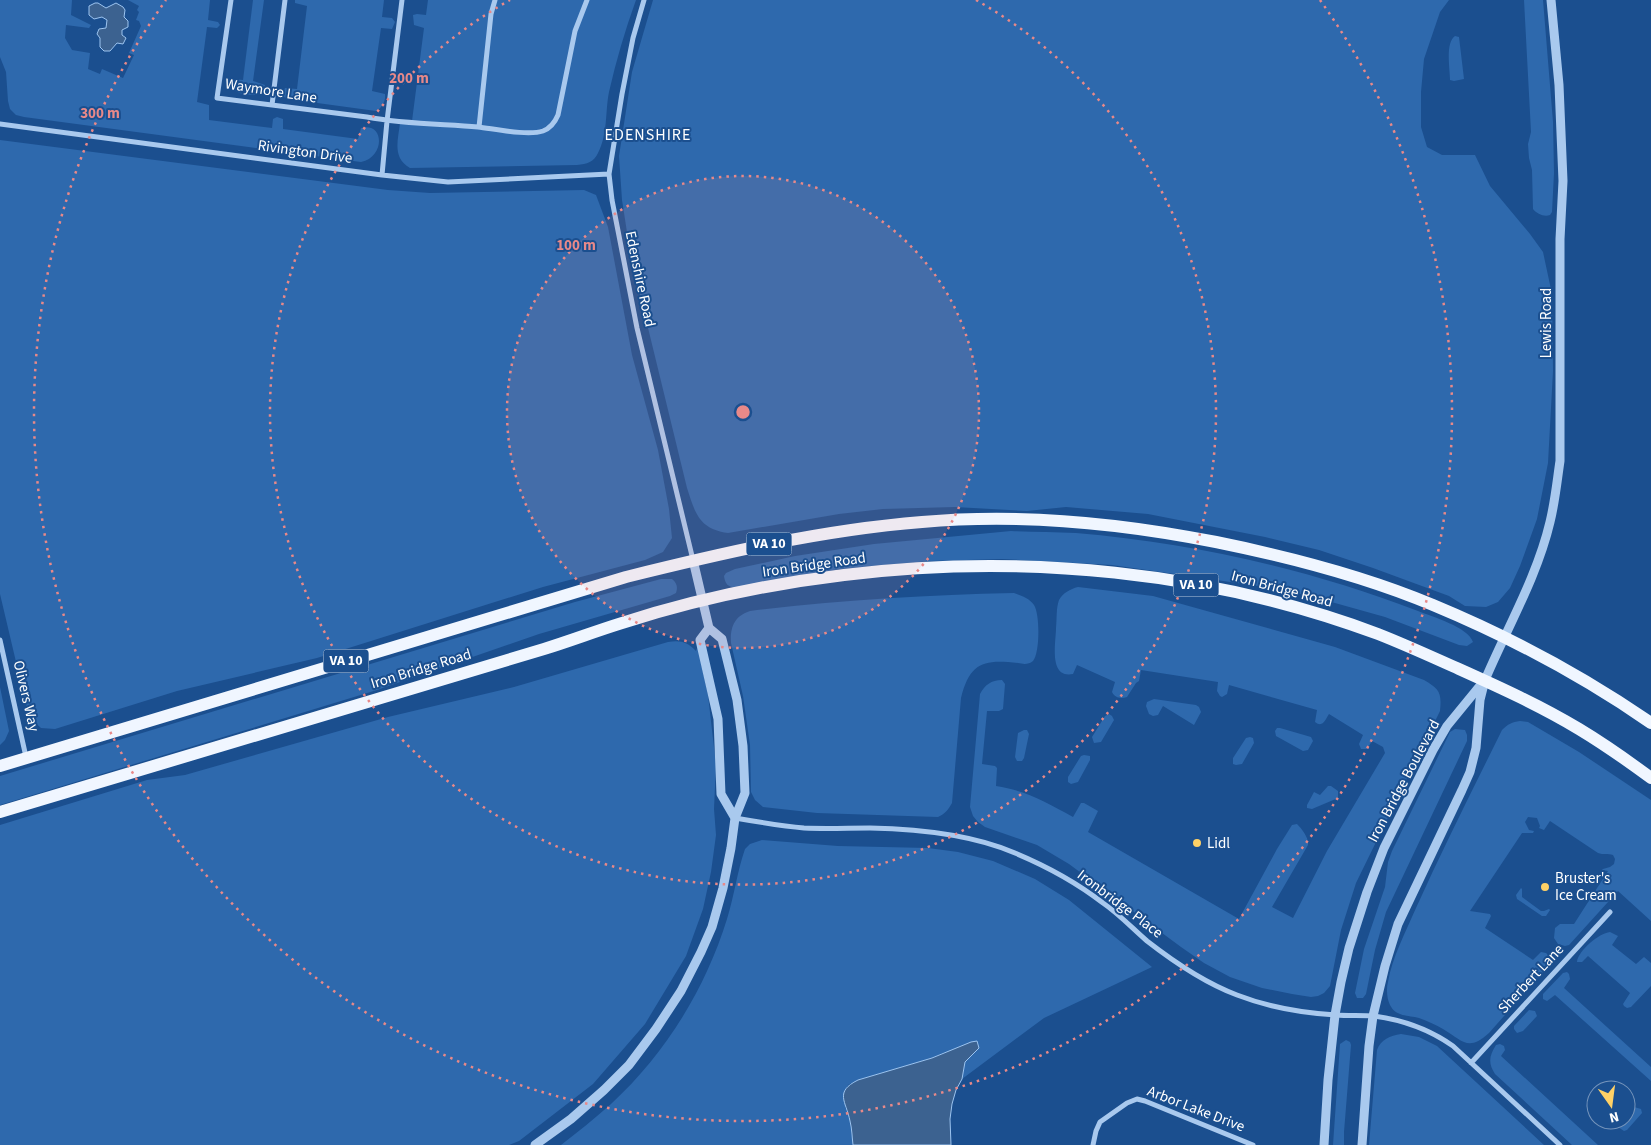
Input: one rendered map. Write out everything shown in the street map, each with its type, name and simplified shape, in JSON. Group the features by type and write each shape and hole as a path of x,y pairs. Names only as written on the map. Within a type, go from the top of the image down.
{"main road":[{"name":"Iron Bridge Road","path":"0,766 626,577 693,560 775,542 845,531 922,522 989,519 1061,520 1186,536 1256,550 1325,568 1433,605 1504,637 1559,666 1620,702 1651,723"},
{"name":"Iron Bridge Road","path":"0,812 544,649 624,622 702,601 774,586 826,578 912,569 981,567 1036,567 1158,578 1275,602 1326,617 1385,637 1485,680 1579,729 1651,778"}],"street":[{"name":"Waymore Lane","path":"231,0 217,98 387,121 530,133 543,131 553,126 558,115 575,31 587,0"},
{"path":"272,105 285,0"},
{"path":"382,175 402,0"},
{"path":"479,128 491,14 495,0"},
{"name":"Edenshire Road","path":"644,0 633,38 608,174 637,328 693,560"},
{"name":"Lewis Road","path":"1485,680 1540,556 1556,496 1560,461 1560,239 1563,181 1559,85 1551,0"},
{"name":"Rivington Drive","path":"0,124 382,175 448,182 608,174"},
{"path":"534,1145 572,1118 604,1090 629,1065 656,1029 681,991 701,952 712,927 723,888 732,848 735,818 745,793 743,746 737,700 722,640 709,628 693,560"},
{"path":"709,628 700,640 718,719 721,794 735,818"},
{"name":"Olivers Way","path":"0,640 27,758"},
{"path":"1362,1145 1373,1016 1385,966 1398,924 1470,772 1476,748 1480,700 1485,680"},
{"name":"Iron Bridge Boulevard","path":"1324,1145 1328,1080 1340,982 1367,892 1384,848 1433,750 1447,726 1485,680"},
{"name":"Ironbridge Place","path":"735,818 804,828 882,829 926,832 978,840 1013,852 1073,882 1104,903 1178,964 1228,991 1265,1004 1302,1012 1373,1016 1400,1020 1438,1036 1453,1046 1560,1145"},
{"name":"Sherbert Lane","path":"1471,1063 1610,912"},
{"name":"Arbor Lake Drive","path":"1093,1145 1100,1122 1128,1103 1137,1100 1145,1101 1253,1145"}],"shaded area":[{"path":"0,0 72,0 71,15 91,25 89,28 66,25 65,38 72,50 90,53 88,69 100,74 102,69 123,78 134,55 129,53 141,26 139,21 136,20 139,6 128,0 210,0 208,20 218,22 220,25 217,28 207,27 197,102 209,105 209,120 272,128 273,119 277,117 283,119 283,129 358,139 361,128 369,128 378,135 378,147 369,159 361,162 16,115 10,109 6,72 0,57"},
{"path":"253,0 264,0 253,81 265,85 263,93 251,95 237,92 231,87 233,79 243,80"},
{"path":"295,0 384,0 382,17 392,18 395,22 392,29 381,28 372,91 385,94 384,102 378,110 284,97 285,88 297,89 307,6 295,3"},
{"path":"428,0 636,0 624,34 612,80 601,146 594,159 577,165 410,168 404,164 398,154 400,123 412,121 424,28 414,25 413,15 426,15"},
{"path":"653,0 1449,0 1440,12 1424,59 1421,92 1421,127 1427,147 1442,155 1475,155 1490,186 1543,252 1552,294 1553,371 1548,463 1537,519 1510,588 1498,602 1486,607 1465,606 1449,596 1319,550 1265,537 1148,514 1066,507 1027,511 955,507 883,509 839,514 728,533 710,528 704,524 696,512 687,488 631,258 622,200 619,156 632,72"},
{"path":"1524,0 1543,0 1553,122 1554,173 1552,212 1548,216 1541,215 1533,209 1532,170 1528,144 1531,132"},
{"path":"95,3 106,8 116,3 125,10 124,17 128,21 128,27 122,30 122,35 126,38 123,44 117,43 110,51 104,51 100,47 100,38 97,34 99,29 106,28 107,20 102,17 94,19 89,15 89,6"},
{"path":"1455,36 1459,37 1464,79 1454,81 1450,80 1449,50 1452,39"},
{"path":"0,140 388,190 430,193 584,190 596,195 608,227 632,355 658,450 669,509 672,538 663,552 645,560 543,587 317,658 177,691 55,729 41,728 29,717 0,594"},
{"path":"1011,531 1076,533 1120,537 1207,551 1293,570 1335,582 1441,619 1464,632 1473,642 1467,646 1459,645 1385,617 1310,596 1265,587 1112,565 1002,559 930,561 839,569 736,588 727,585 724,576 735,569 795,556 874,544"},
{"path":"661,579 672,579 677,585 676,593 539,634 377,690 0,805 0,776 575,602"},
{"path":"1078,587 1153,596 1335,647 1424,680 1433,686 1440,695 1440,711 1356,883 1341,930 1330,986 1324,993 1311,997 1292,994 1262,988 1230,977 1204,963 1181,947 1069,864 1037,845 985,827 973,816 970,807 980,694 989,684 1002,680 1005,684 1003,709 987,711 982,764 997,768 996,786 1027,794 1073,817 1081,803 1084,803 1098,811 1088,832 1239,919 1277,849 1292,825 1297,824 1303,831 1308,845 1272,907 1293,918 1327,851 1385,753 1383,747 1372,741 1367,749 1361,749 1359,744 1363,735 1329,714 1322,724 1318,724 1315,722 1317,710 1229,685 1227,694 1222,697 1217,691 1218,682 1141,670 1139,681 1127,697 1120,698 1116,697 1112,692 1115,682 1077,665 1073,674 1065,674 1060,671 1055,658 1057,606 1063,595"},
{"path":"1014,593 1030,601 1036,610 1038,633 1035,657 1033,661 1027,664 987,663 974,670 969,677 961,698 952,803 948,810 938,817 817,813 763,807 755,800 751,792 750,745 743,696 731,643 732,628 740,616 750,611 849,601"},
{"path":"700,640 701,663 708,695 716,765 714,809 716,835 703,909 686,956 645,1024 593,1084 519,1141 509,1145 0,1145 0,825 147,780 185,775 388,717 514,687 668,642 684,642 696,651"},
{"path":"0,687 9,731 5,740 0,745"},
{"path":"1154,699 1196,705 1201,712 1194,725 1163,706 1158,715 1153,716 1149,714 1146,706 1147,702"},
{"path":"1109,714 1114,720 1101,742 1094,743 1092,737 1105,716"},
{"path":"1520,721 1528,722 1579,752 1651,800 1651,921 1618,891 1569,945 1558,944 1554,938 1555,928 1560,924 1574,924 1608,871 1602,870 1614,864 1615,859 1613,855 1598,853 1550,821 1544,830 1539,828 1537,818 1528,817 1525,822 1529,830 1534,831 1533,833 1522,833 1470,911 1490,914 1491,916 1485,928 1533,960 1541,952 1546,953 1552,959 1550,964 1489,1033 1476,1042 1466,1043 1429,1022 1396,1012 1388,1000 1387,985 1396,954 1416,908 1502,730 1510,724"},
{"path":"1277,728 1311,737 1313,741 1308,750 1303,751 1276,736 1275,731"},
{"path":"1455,729 1465,730 1467,741 1386,912 1375,950 1366,994 1363,998 1357,998 1355,993 1364,949 1385,887 1388,862 1392,851 1450,732"},
{"path":"1027,730 1029,734 1024,758 1022,761 1017,761 1015,757 1018,733"},
{"path":"1246,738 1253,738 1254,743 1242,764 1233,764 1233,758"},
{"path":"1081,756 1090,756 1090,760 1078,782 1071,784 1068,782 1068,777"},
{"path":"1328,786 1338,791 1338,798 1312,809 1307,808 1314,792 1320,795"},
{"path":"762,840 838,846 928,848 958,852 993,861 1035,879 1069,900 1152,967 1044,1018 962,1079 965,1062 979,1048 943,1053 858,1080 848,1085 845,1107 850,1119 853,1145 561,1145 631,1085 666,1042 695,996 718,945 745,849 750,844"},
{"path":"1521,888 1522,897 1541,911 1550,910 1546,916 1542,916 1517,899 1516,895"},
{"path":"1610,932 1618,936 1612,945 1636,964 1644,957 1651,963 1651,986 1631,1007 1627,1008 1623,1004 1630,993 1588,956 1582,962 1577,962 1581,953 1590,943 1605,933"},
{"path":"1567,972 1570,979 1564,988 1651,1067 1651,1081 1555,995 1547,1001 1543,999 1543,994 1563,973"},
{"path":"1529,1010 1535,1011 1537,1016 1523,1031 1517,1033 1514,1026"},
{"path":"1401,1034 1419,1037 1437,1046 1544,1145 1369,1145 1377,1050 1386,1039"},
{"path":"1346,1040 1351,1045 1344,1145 1333,1145 1340,1044"},
{"path":"977,1041 979,1048 965,1062 962,1079 952,1104 950,1119 951,1145 853,1145 851,1124 844,1098 846,1089 851,1084 858,1080 932,1058"},
{"path":"1496,1045 1504,1046 1505,1050 1501,1056 1598,1145 1572,1145 1495,1074 1490,1063 1491,1056"},
{"path":"1636,1108 1641,1109 1642,1113 1636,1120"}],"place":[{"name":"Lidl","path":"1197,843"},
{"name":"Bruster's Ice Cream","path":"1545,887"}],"district":[{"name":"EDENSHIRE","path":"648,135"}]}
